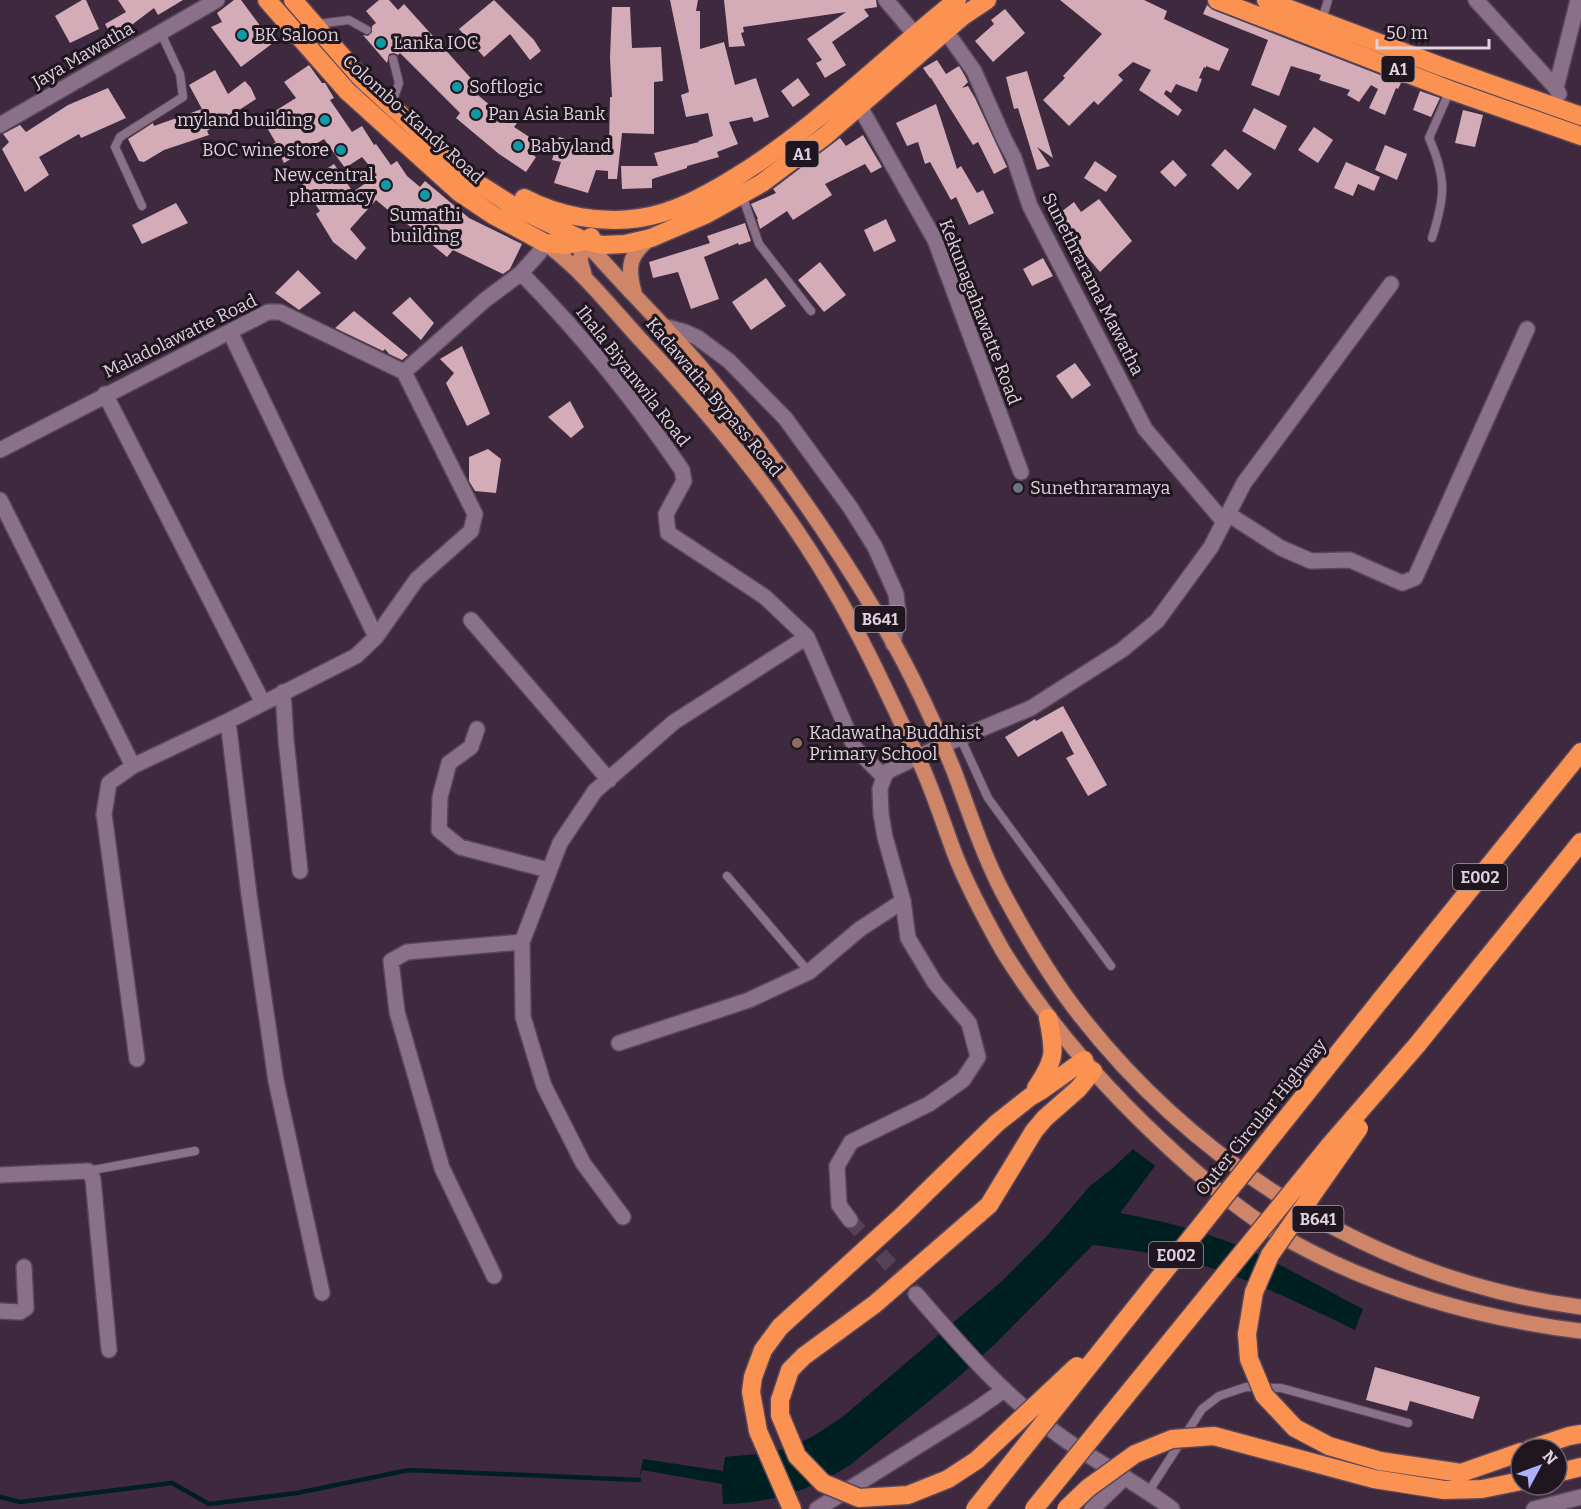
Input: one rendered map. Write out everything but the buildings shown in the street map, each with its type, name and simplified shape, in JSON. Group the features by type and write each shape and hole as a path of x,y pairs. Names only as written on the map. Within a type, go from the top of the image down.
{"highway":[{"name":"Colombo-Kandy Road","path":"267,0 346,91 445,181 484,210 545,243 567,246 585,241"},
{"name":"Colombo-Kandy Road","path":"293,0 353,70 458,169 494,195 595,244 618,245 651,238 697,219 742,195 788,165 860,107 921,41"},
{"name":"Colombo-Kandy Road","path":"618,219 649,216 687,203 749,170 776,152 921,41 941,24 957,0"},
{"name":"Colombo-Kandy Road","path":"941,24 970,11 987,0"},
{"name":"A1","path":"1217,0 1581,116"},
{"name":"A1","path":"1266,0 1319,31 1450,90 1581,136"},
{"name":"A1","path":"444,154 553,211 597,219 618,219"},
{"path":"585,241 618,219"},
{"name":"Outer Circular Highway","path":"975,1509 1581,752"},
{"name":"E002","path":"1034,1509 1330,1145 1417,1045 1581,842"},
{"path":"1030,1097 1049,1069 1052,1060 1053,1043 1048,1018"},
{"path":"1417,1045 1270,1255 1254,1292 1247,1334 1250,1359 1264,1395 1295,1428 1377,1470 1461,1473 1509,1456"},
{"path":"1088,1065 1078,1089 1045,1118 1034,1131 989,1205 875,1304 804,1356 790,1370 780,1400 780,1415 797,1456 823,1483 859,1498 908,1496 948,1479 977,1460 1123,1322"},
{"path":"792,1509 758,1431 751,1392 753,1377 763,1350 780,1327 902,1216 997,1123 1030,1097 1088,1065"},
{"path":"1566,1437 1581,1434"},
{"path":"1066,1509 1088,1488 1135,1454 1172,1438 1214,1436 1377,1470 1444,1490 1482,1489 1509,1483"}],"main road":[{"path":"634,293 629,275 632,258 639,247 651,238"},
{"name":"Kadawatha Bypass Road","path":"585,241 705,373 770,453 839,554 893,644 943,745 991,868 1021,925 1060,988 1108,1049 1178,1118 1230,1161 1299,1208 1349,1237 1418,1267 1473,1285 1530,1299 1581,1307"},
{"path":"585,241 580,260 586,281"},
{"name":"Kadawatha Bypass Road","path":"545,243 563,256 710,417 754,471 812,554 845,608 917,756 955,854 981,912 1003,950 1048,1018 1140,1120 1217,1190 1256,1220 1296,1244 1356,1273 1430,1298 1522,1322 1581,1331"},
{"path":"1088,1065 1108,1049"}],"street":[{"name":"Jaya Mawatha","path":"0,124 217,0"},
{"path":"886,0 921,41"},
{"path":"1476,0 1556,88 1559,94 1560,109"},
{"path":"1556,88 1578,0"},
{"name":"Sunethrarama Mawatha","path":"941,24 974,71 1014,158 1030,206 1145,429 1226,518 1281,548 1311,561 1350,560 1402,583 1415,578 1527,329"},
{"name":"Kekunagahawatte Road","path":"860,107 935,240 1021,472"},
{"path":"137,1059 104,814 109,783 133,766 228,722 356,656 376,637 417,579 471,531 475,514 404,372 485,300 521,273 545,243"},
{"name":"Ihala Biyanwila Road","path":"521,273 550,302 621,388 682,470 684,481 666,514 668,533 765,597 807,637 855,748 884,777"},
{"path":"850,1220 839,1205 837,1166 851,1142 928,1104 963,1080 978,1058 969,1023 935,983 908,938 903,901 881,814 880,789 884,777 895,766 1031,708 1122,651 1157,621 1211,547 1244,483 1391,285"},
{"name":"Maladolawatte Road","path":"0,450 267,312 280,312 404,372"},
{"path":"663,326 698,338 729,361 785,418 850,507 875,547 896,594 898,612 893,644"},
{"path":"230,332 376,637"},
{"path":"105,394 263,703"},
{"path":"0,500 133,766"},
{"path":"471,620 609,780"},
{"path":"623,1216 583,1163 544,1086 523,1017 522,942 560,843 595,791 674,722 807,637"},
{"path":"283,692 300,872"},
{"path":"228,722 249,895 276,1080 322,1293"},
{"path":"477,729 471,747 449,763 440,797 439,830 460,847 548,870"},
{"path":"619,1043 749,1000 809,972 860,929 903,901"},
{"path":"494,1276 442,1168 397,1012 391,961 407,952 522,942"},
{"path":"0,1175 88,1171 93,1179 109,1350"},
{"path":"0,1311 20,1312 27,1308 24,1267"},
{"path":"916,1294 981,1367 1004,1390 1056,1434 1149,1491 1172,1509"},
{"path":"817,1509 1004,1390"},
{"path":"1092,1509 1125,1477"},
{"path":"1534,1509 1581,1497"}],"lane":[{"path":"1319,31 1328,0"},
{"path":"312,24 349,20 367,30"},
{"path":"142,206 115,147 120,137 183,97 180,74 161,33"},
{"path":"390,107 399,83 393,59"},
{"path":"1432,238 1441,208 1443,185 1438,157 1430,138 1450,90"},
{"path":"742,195 759,244 811,311"},
{"path":"960,737 988,798 1111,966"},
{"path":"727,876 809,972"},
{"path":"88,1171 195,1151"},
{"path":"1149,1491 1202,1409 1219,1396 1246,1387 1281,1388 1408,1423"}],"shaded area":[{"path":"1133,1149 1155,1166 1120,1213 1198,1231 1268,1259 1363,1309 1355,1330 1280,1294 1222,1271 1162,1255 1093,1245 994,1345 955,1380 850,1465 835,1474 789,1494 758,1501 723,1504 722,1484 642,1470 639,1480 643,1459 723,1471 725,1457 786,1448 804,1441 830,1425 846,1414 1002,1281 1047,1236 1090,1186"}],"waterway":[{"path":"0,1497 20,1502 172,1483 209,1504 297,1493 409,1470 639,1480"}],"tunnel":[{"path":"850,1220 916,1294"}],"place":[{"name":"BK Saloon","path":"242,35"},
{"name":"Lanka IOC","path":"381,43"},
{"name":"Softlogic","path":"457,87"},
{"name":"Pan Asia Bank","path":"476,114"},
{"name":"myland building","path":"325,120"},
{"name":"Baby land","path":"518,146"},
{"name":"BOC wine store","path":"341,150"},
{"name":"New central pharmacy","path":"386,185"},
{"name":"Sumathi building","path":"425,195"},
{"name":"Sunethraramaya","path":"1018,488"},
{"name":"Kadawatha Buddhist Primary School","path":"797,743"}]}
